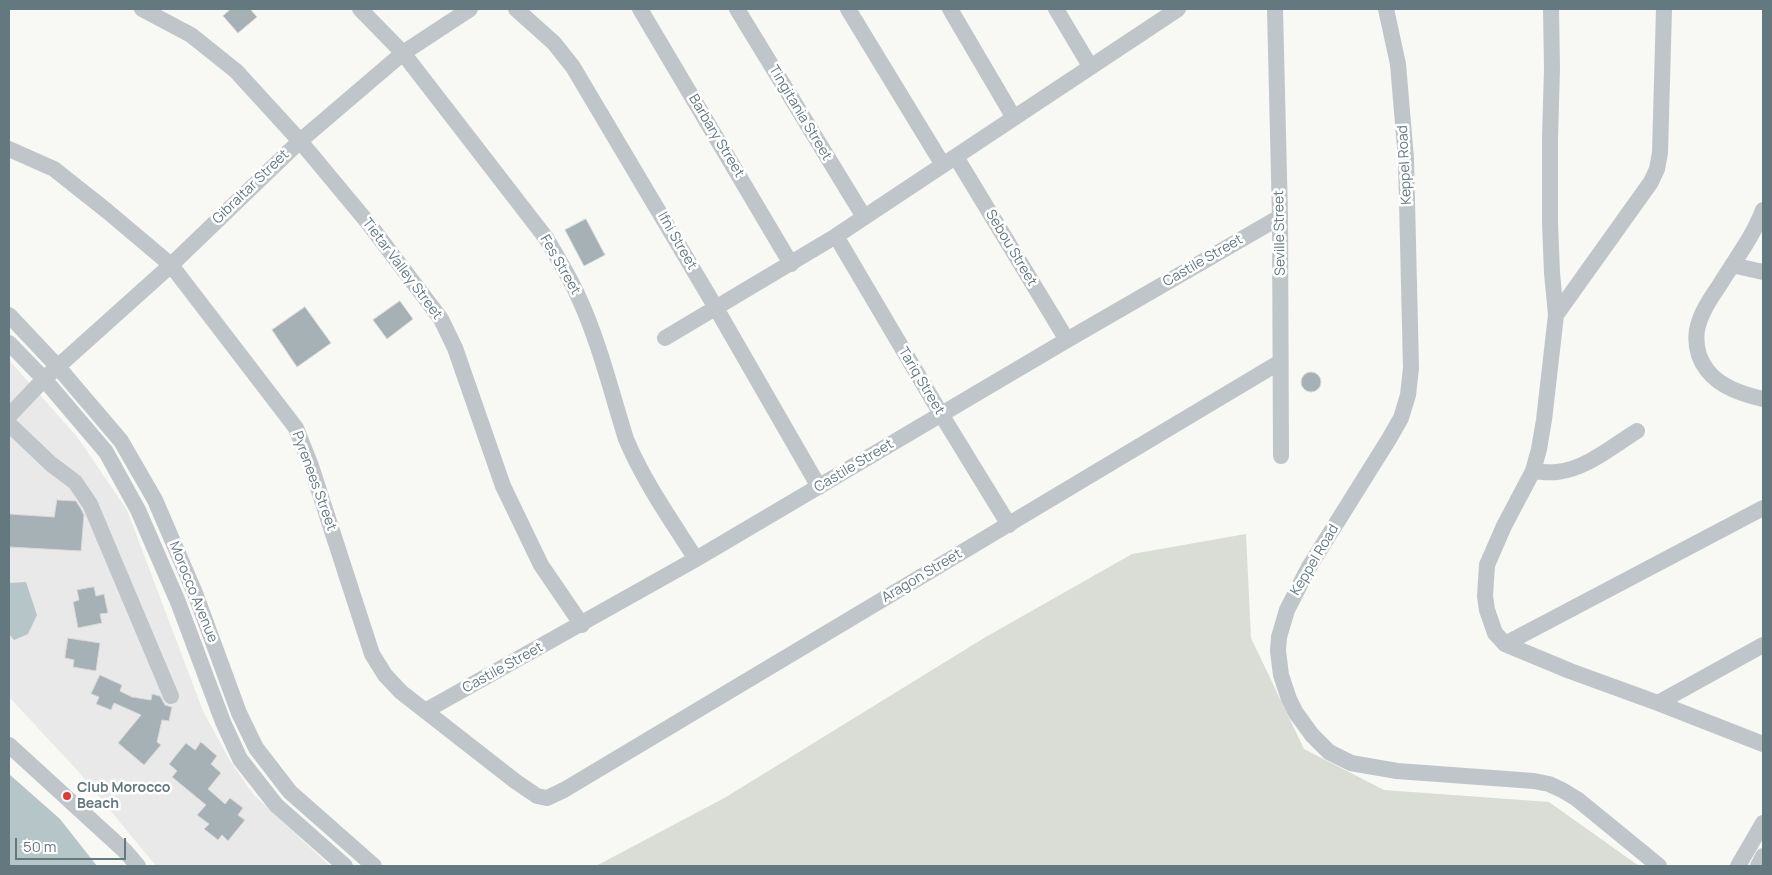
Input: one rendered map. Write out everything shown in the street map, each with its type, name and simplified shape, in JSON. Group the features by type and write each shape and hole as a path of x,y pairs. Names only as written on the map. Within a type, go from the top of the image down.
{"street":[{"name":"Tietar Valley Street","path":"142,9 192,35 236,71 300,141 369,224 441,319 455,348 504,486 541,566 582,625"},
{"name":"Fes Street","path":"360,9 403,53 546,238 583,306 632,453 646,481 696,559"},
{"name":"Gibraltar Street","path":"9,416 44,380 171,265 300,141 403,53 470,9"},
{"name":"Ifni Street","path":"516,9 554,43 573,67 716,308 819,487"},
{"name":"Barbary Street","path":"640,9 791,264"},
{"name":"Tingitania Street","path":"737,9 864,218"},
{"name":"Sebou Street","path":"848,9 1066,340"},
{"path":"950,9 1014,118"},
{"path":"1056,9 1090,66"},
{"path":"665,338 836,236 1014,118 1090,66 1162,13 1178,9"},
{"name":"Seville Street","path":"1275,9 1280,217 1281,456"},
{"name":"Keppel Road","path":"1386,9 1398,64 1406,159 1410,282 1410,383 1405,407 1396,427 1309,568 1287,610 1279,637 1278,651 1284,688 1296,713 1312,735 1320,744 1339,757 1369,767 1397,771 1549,784 1577,799 1659,866"},
{"path":"1551,9 1550,223 1556,315 1544,420 1533,471 1504,526 1488,565 1485,580 1485,596 1490,623 1504,644 1763,744"},
{"path":"1556,315 1651,182 1657,169 1660,153 1664,9"},
{"name":"Pyrenees Street","path":"9,149 54,169 171,265 296,428 311,466 372,654 385,675 401,692 537,796 547,798 564,790"},
{"path":"1763,210 1752,235 1703,313 1698,328 1698,352 1703,365 1712,377 1741,393 1763,398"},
{"name":"Castile Street","path":"426,711 582,625 1066,340 1280,217"},
{"name":"Tariq Street","path":"836,236 1009,525"},
{"path":"1732,265 1763,272"},
{"name":"Morocco Avenue","path":"9,315 58,367 121,441 155,500 195,593 239,713 256,748 290,792 374,866"},
{"path":"9,342 106,452 138,510 178,602 223,722 240,759 276,805 345,866"},
{"name":"Aragon Street","path":"564,790 1280,362"},
{"path":"9,424 50,464 75,482 90,504 171,696"},
{"path":"1533,471 1557,472 1575,468 1638,431"},
{"path":"1504,644 1763,508"},
{"path":"1658,703 1763,645"},
{"path":"9,745 126,852 138,866"},
{"path":"1738,866 1763,823"},
{"path":"1758,866 1763,856"}],"shaded area":[{"path":"9,360 78,438 127,510 203,711 229,759 253,794 330,866 156,866 77,770 9,697"},
{"path":"1246,534 1251,638 1304,749 1384,790 1549,802 1639,866 596,866 726,797 984,638 1132,554"},
{"path":"26,582 37,615 28,634 14,640 9,634 9,583"},
{"path":"9,774 60,819 97,866 9,866"}],"building":[{"path":"231,9 250,9 257,17 238,33 223,16"},
{"path":"586,219 605,255 584,266 565,230"},
{"path":"400,301 413,319 387,339 373,320"},
{"path":"305,307 331,343 297,367 272,330"},
{"path":"1307,372 1315,372 1321,378 1321,386 1315,392 1307,392 1301,386 1301,378"},
{"path":"57,500 76,501 84,515 81,551 9,547 9,514 54,517"},
{"path":"94,587 96,596 104,594 108,613 100,614 102,623 78,628 73,602 79,600 77,590"},
{"path":"68,638 100,643 96,671 73,667 74,660 65,658"},
{"path":"100,675 122,685 120,691 132,697 151,700 152,694 160,696 165,705 172,707 169,721 162,720 157,742 161,745 144,765 118,743 141,715 114,703 111,710 96,704 99,697 91,694"},
{"path":"201,742 217,756 211,764 221,773 208,789 225,804 230,798 243,808 238,815 245,820 228,841 222,835 218,840 204,829 209,824 197,815 206,805 172,777 177,771 169,764 186,743 195,750"}],"place":[{"name":"Club Morocco Beach","path":"67,796"}]}
